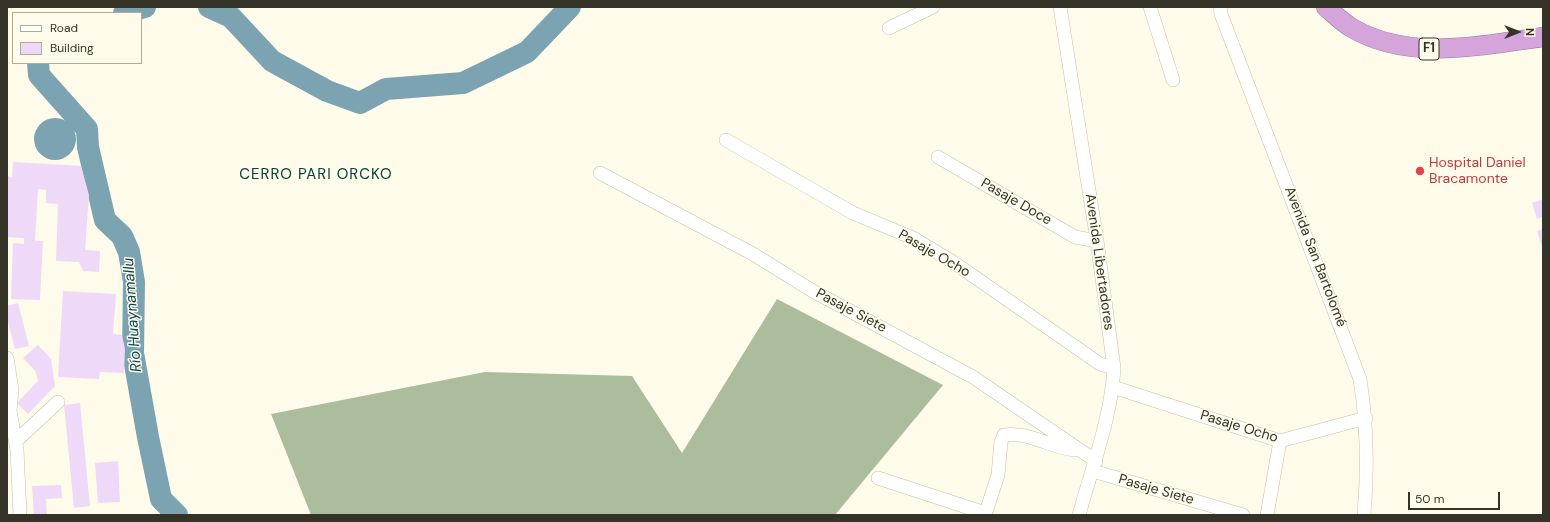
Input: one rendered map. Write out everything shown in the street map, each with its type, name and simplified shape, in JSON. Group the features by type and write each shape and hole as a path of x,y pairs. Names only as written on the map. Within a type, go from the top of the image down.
{"highway":[{"name":"F1","path":"1326,7 1352,28 1388,43 1430,49 1466,47 1543,36"}],"street":[{"path":"889,28 933,7"},
{"name":"Avenida Libertadores","path":"1060,7 1097,241 1114,368 1113,387 1094,466 1079,515"},
{"path":"1150,7 1173,80"},
{"name":"Avenida San Bartolomé","path":"1220,7 1360,379 1366,418 1367,480 1364,515"},
{"name":"Pasaje Ocho","path":"726,140 853,213 913,238 953,262 1100,364 1114,368"},
{"name":"Pasaje Doce","path":"938,157 1076,237 1097,241"},
{"name":"Pasaje Siete","path":"600,173 753,254 811,290 973,377 1079,451 1094,466 1243,515"},
{"path":"7,358 12,390 10,411 16,441 20,515"},
{"name":"Pasaje Ocho","path":"1113,387 1280,442 1366,418"},
{"path":"16,441 58,402"},
{"path":"878,478 985,514 998,476 1000,442 1004,435 1016,433 1065,450 1079,451"},
{"path":"1267,515 1280,442"}],"green space":[{"path":"777,299 943,385 835,515 311,515 271,414 485,372 632,376 682,453"}],"water":[{"path":"55,118 70,124 76,139 70,154 55,160 40,154 34,139 40,124"}],"building":[{"path":"13,162 81,166 89,195 85,250 100,251 99,272 83,271 79,262 56,261 58,204 46,203 46,190 38,189 35,241 43,241 40,300 11,299 13,243 24,244 24,238 7,237 7,176 12,177"},
{"path":"1543,199 1543,217 1537,219 1532,203"},
{"path":"1543,229 1543,250 1537,231"},
{"path":"63,291 116,294 113,334 122,335 125,349 124,373 100,372 99,379 58,377"},
{"path":"18,303 29,346 15,349 7,318 7,306"},
{"path":"38,345 51,359 55,386 28,414 17,403 38,381 36,372 23,358"},
{"path":"80,403 90,506 74,508 64,405"},
{"path":"118,461 120,502 98,503 95,463"},
{"path":"61,485 62,498 46,499 47,515 34,515 32,486"}],"waterway":[{"name":"Río Huaynamallu","path":"128,12 145,7"},
{"name":"Río Huaynamallu","path":"209,7 231,17 272,61 327,91 360,103 386,89 463,83 527,52 570,7"},
{"name":"Río Huaynamallu","path":"38,64 39,75 87,129 88,147 105,220 122,236 129,252 134,282 133,353 148,437 161,499 177,515"}],"place":[{"name":"Hospital Daniel Bracamonte","path":"1420,171"}],"district":[{"name":"CERRO PARI ORCKO","path":"316,175"}]}
